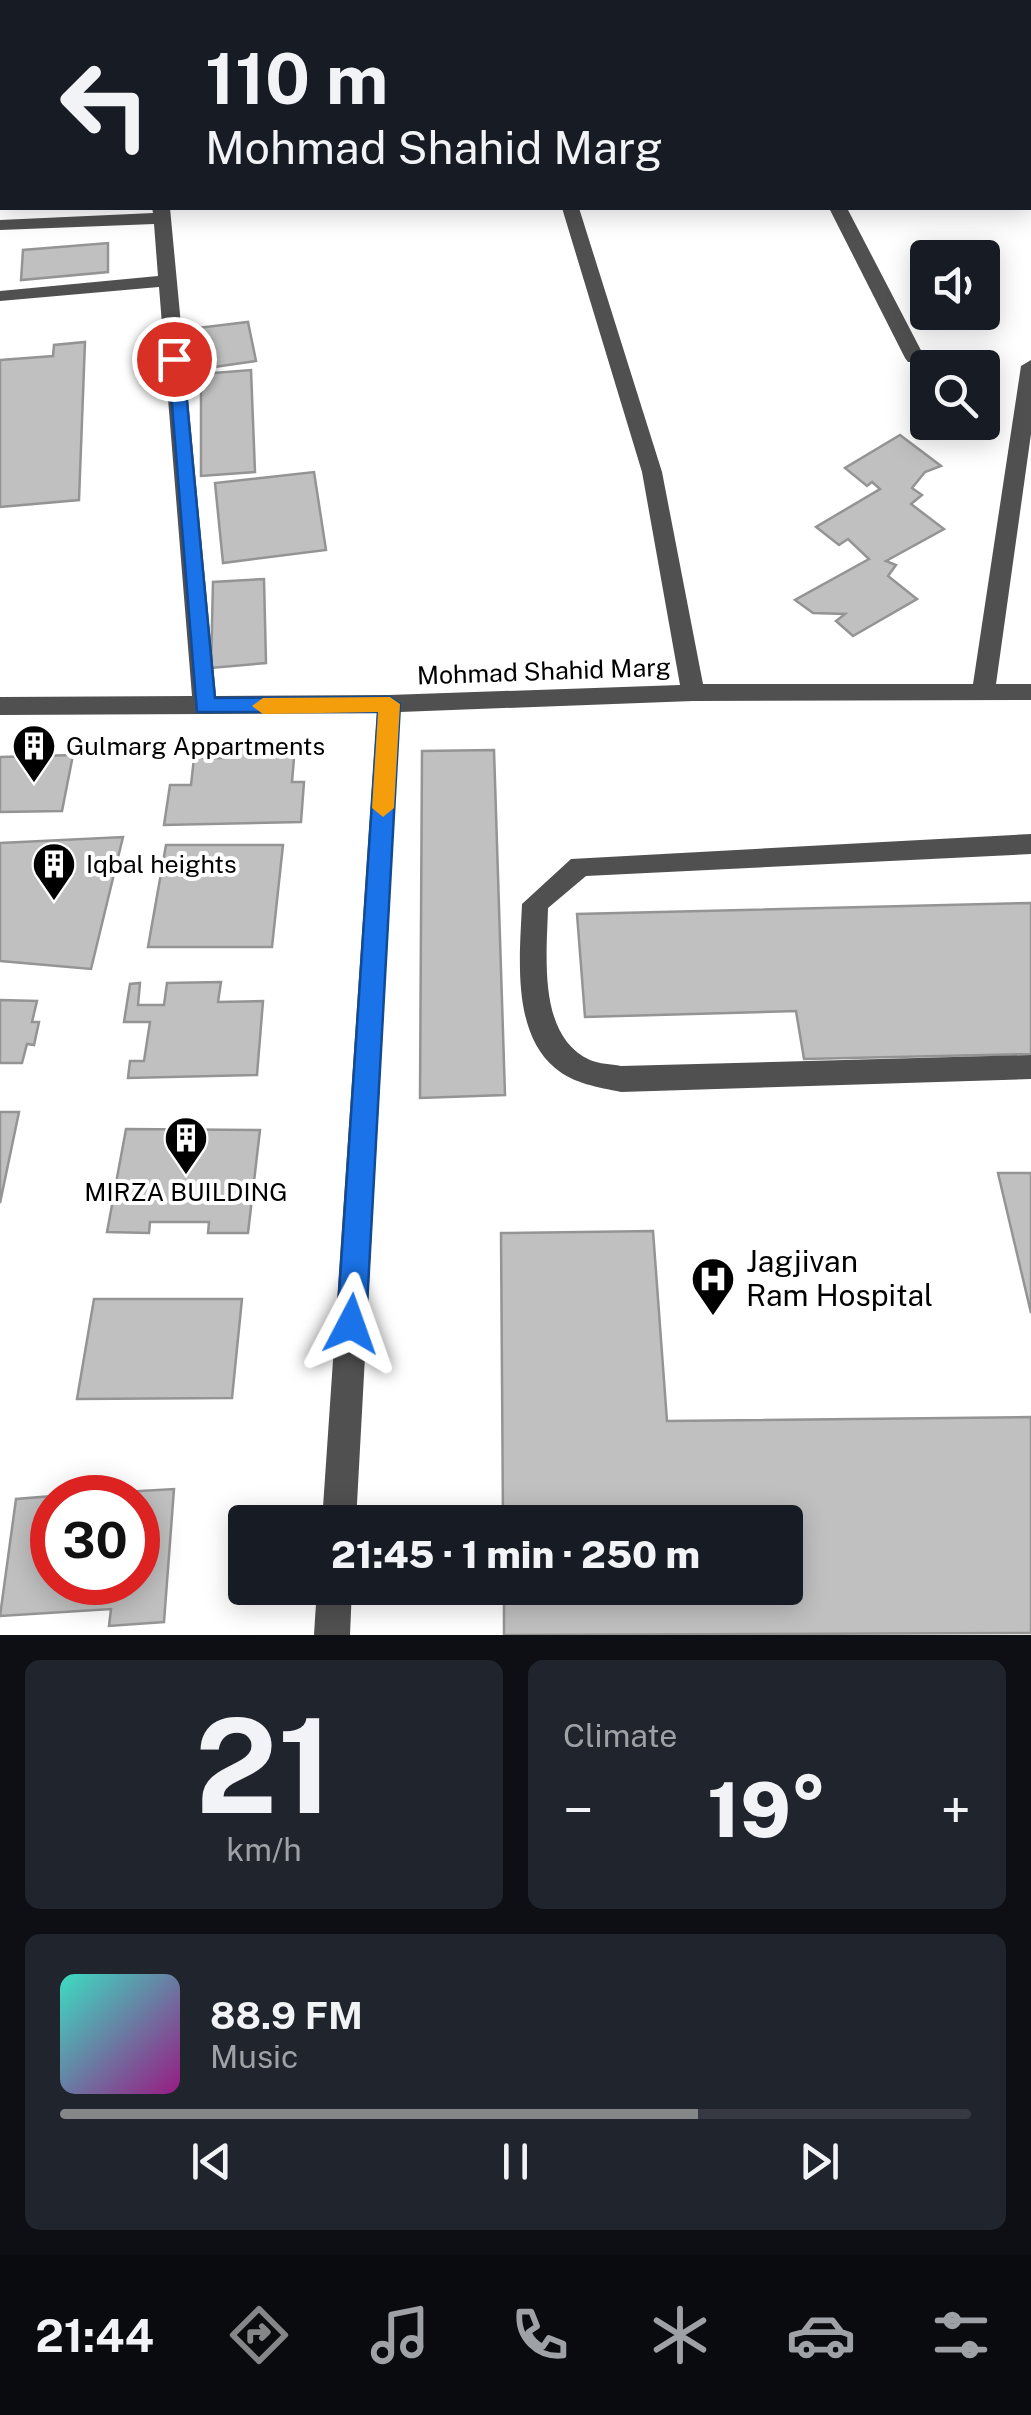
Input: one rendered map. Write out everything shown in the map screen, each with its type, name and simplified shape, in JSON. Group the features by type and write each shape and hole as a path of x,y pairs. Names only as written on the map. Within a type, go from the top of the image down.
{"street":[{"path":"571,210 652,472 693,693"},
{"path":"839,210 911,350"},
{"path":"0,226 162,213 205,706"},
{"path":"0,296 168,282"},
{"path":"983,693 1031,366"},
{"name":"Mohmad Shahid Marg","path":"0,706 390,704 693,693 1031,692"},
{"path":"340,1505 390,704"},
{"path":"1031,844 580,866 536,904 533,970 547,1039 580,1070 622,1079 1031,1067"},
{"path":"332,1635 334,1605"}],"building":[{"path":"108,243 108,272 21,280 23,250"},
{"path":"248,322 256,361 200,369 189,329"},
{"path":"85,342 79,500 0,507 0,360 53,356 54,345"},
{"path":"251,370 255,472 201,476 201,374"},
{"path":"900,435 941,466 925,472 912,488 922,495 911,504 944,529 886,561 896,565 888,576 917,599 853,636 836,621 845,614 813,613 795,600 869,559 848,539 839,545 816,527 880,489 872,482 867,486 845,468"},
{"path":"314,472 326,550 223,563 215,483"},
{"path":"264,579 266,663 211,668 213,582"},
{"path":"295,746 292,782 304,782 301,822 164,825 170,785 191,785 194,758 225,758 227,748"},
{"path":"494,750 505,1095 420,1098 422,751"},
{"name":"Gulmarg Appartments","path":"73,755 62,811 0,812 0,757"},
{"name":"Iqbal heights","path":"123,837 91,969 0,961 0,843"},
{"path":"166,845 283,845 272,947 148,947"},
{"path":"1031,903 1031,1054 804,1059 796,1011 585,1017 577,914"},
{"path":"221,982 218,1002 263,1001 257,1075 128,1078 130,1061 144,1061 150,1022 124,1022 130,984 140,983 138,1005 164,1005 167,983"},
{"path":"0,1000 37,1001 32,1022 39,1022 34,1045 27,1044 22,1063 0,1063"},
{"path":"0,1112 19,1112 0,1203"},
{"name":"MIRZA BUILDING","path":"126,1129 260,1130 248,1233 208,1233 209,1222 150,1222 149,1233 107,1232"},
{"path":"998,1173 1031,1173 1031,1313"},
{"path":"653,1231 667,1421 1031,1417 1031,1633 504,1635 504,1605 803,1605 803,1505 503,1505 501,1233"},
{"path":"94,1299 242,1299 232,1398 77,1399"},
{"path":"174,1489 164,1622 109,1626 111,1609 0,1616 16,1499 30,1498 30,1605 160,1605 160,1490"}],"slow traffic":[{"path":"263,706 390,704 383,808"}],"place":[{"name":"Gulmarg Appartments","path":"34,784"},
{"name":"Iqbal heights","path":"54,902"},
{"name":"MIRZA BUILDING","path":"186,1176"},
{"name":"Jagjivan Ram Hospital","path":"713,1317"}],"route":[{"path":"174,359 205,706 390,704 351,1324"}]}
